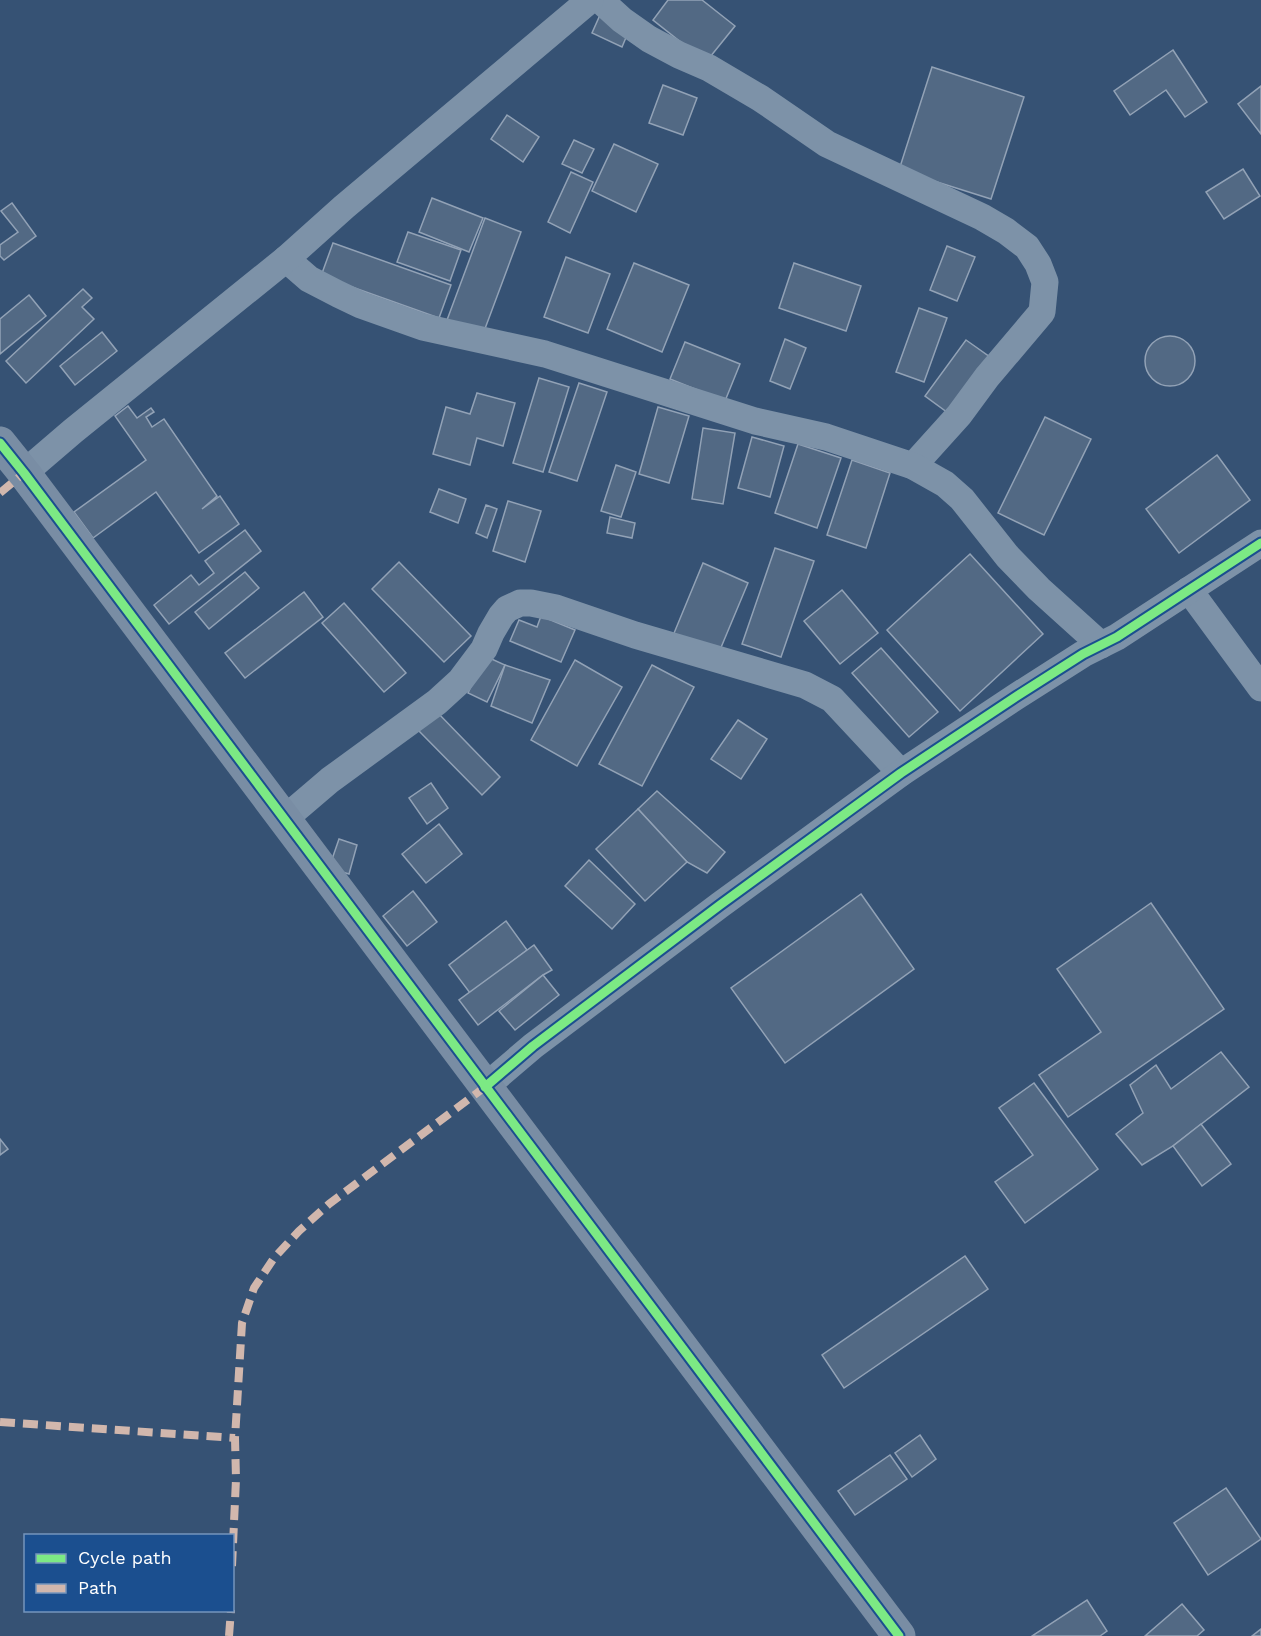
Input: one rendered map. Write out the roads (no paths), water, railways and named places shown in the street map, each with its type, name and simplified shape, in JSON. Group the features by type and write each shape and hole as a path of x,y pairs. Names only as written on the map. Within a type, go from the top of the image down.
{"street":[{"path":"24,472 286,259 344,207 590,0"},
{"path":"600,0 622,20 649,39 709,68 760,98 827,144 982,217 1027,247 1038,264 1045,282 1042,312 987,377 959,415 914,466"},
{"path":"286,259 309,279 338,294 361,305 423,327 545,354 755,421 826,437 914,466 945,484 962,499 1008,557 1039,589 1101,645"},
{"path":"0,443 899,1636"},
{"path":"485,1087 533,1046 720,905 901,773 1026,690 1261,543"},
{"path":"1189,590 1261,688"},
{"path":"284,817 445,695 460,681 478,657 507,609 520,603 556,608 635,635 804,685 832,699 901,773"}]}
